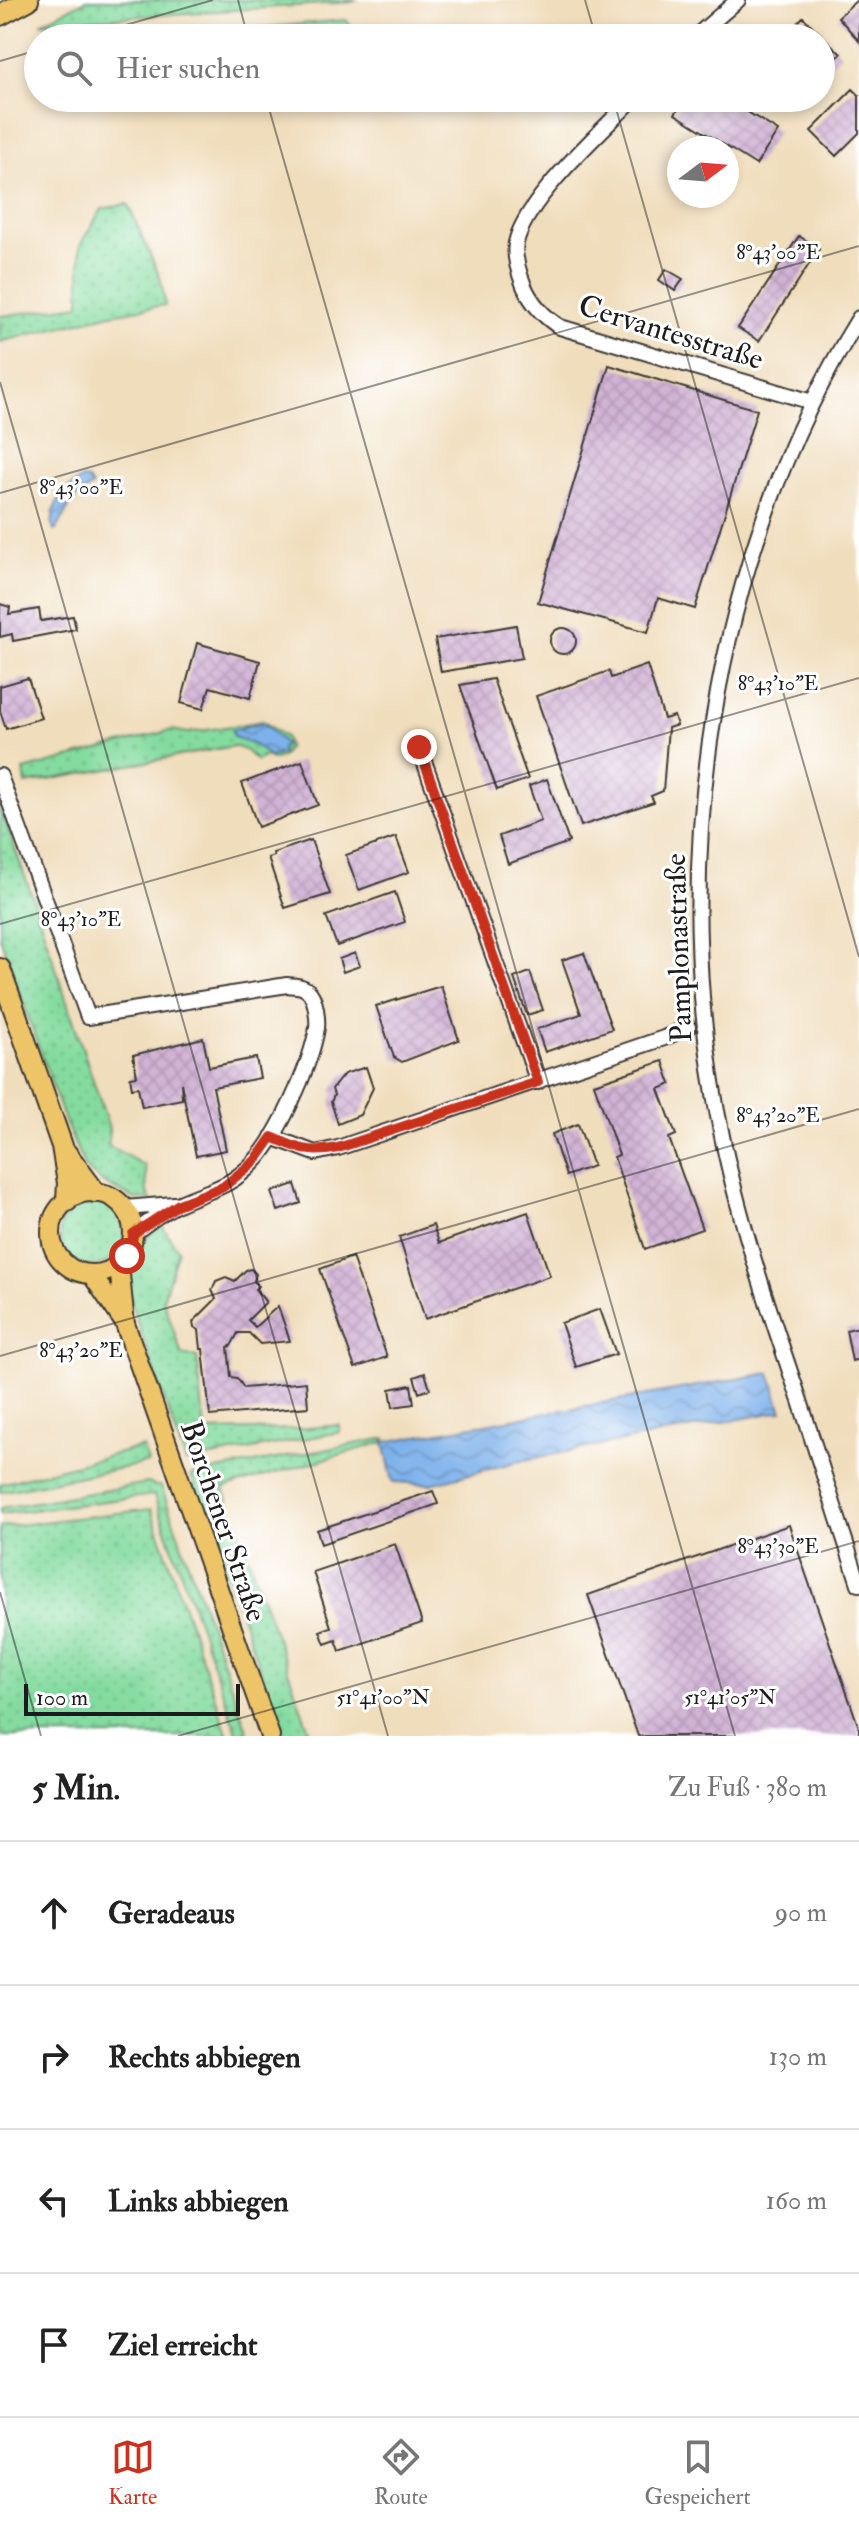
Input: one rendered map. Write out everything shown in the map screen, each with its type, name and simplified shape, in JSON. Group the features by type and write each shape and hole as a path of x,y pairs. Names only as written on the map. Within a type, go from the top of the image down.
{"highway":[{"path":"0,15 28,0"},
{"path":"0,969 62,1146 68,1183 67,1201"},
{"path":"62,1146 95,1192"}],"main road":[{"path":"95,1192 112,1197 125,1208 133,1234 132,1245 119,1265 92,1275 79,1273 59,1258 51,1234 52,1221 67,1201 95,1192"},
{"name":"Borchener Straße","path":"119,1265 125,1324 270,1736"},
{"name":"Borchener Straße","path":"92,1275 125,1324"}],"street":[{"path":"710,24 738,0"},
{"name":"Cervantesstraße","path":"621,112 538,199 516,241 518,273 527,293 543,315 560,327 812,402"},
{"name":"Pamplonastraße","path":"859,318 812,402 779,480 750,563 722,673 699,859 703,1017 710,1072 734,1193 859,1584"},
{"path":"419,747 538,1082"},
{"path":"0,776 88,1017 287,985 302,987 313,1000 317,1027 305,1066 272,1137 255,1161 223,1187 179,1204 133,1234"},
{"path":"272,1137 315,1153 327,1150 538,1082 688,1027"},
{"path":"125,1208 179,1204"}],"green space":[{"path":"86,0 356,0 41,23"},
{"path":"346,20 350,24 301,24"},
{"path":"128,204 161,280 165,305 111,314 0,342 0,316 80,305 80,245 102,209"},
{"path":"263,721 285,737 288,746 283,756 274,760 265,756 257,761 245,750 234,746 26,784 24,770 172,730 188,733"},
{"path":"0,807 109,1128 108,1145 145,1166 147,1192 151,1200 135,1199 105,1184 85,1168 66,1124 0,937"},
{"path":"92,1202 104,1204 115,1211 122,1222 122,1246 115,1257 104,1264 92,1266 80,1264 69,1257 62,1246 60,1234 62,1222 69,1211 80,1204"},
{"path":"161,1224 178,1250 163,1299 182,1355 197,1357 205,1431 339,1425 340,1432 186,1462 132,1306 127,1283 146,1238"},
{"path":"386,1438 384,1442 224,1488 311,1736 284,1736 191,1475"},
{"path":"143,1447 148,1463 0,1492 0,1484"},
{"path":"148,1483 161,1486 249,1736 238,1736 154,1495 0,1514 0,1508"},
{"path":"151,1509 228,1736 0,1736 0,1527"}],"water":[{"path":"83,479 92,486 73,500 54,531 55,507 63,493"},
{"path":"263,722 285,744 281,748 282,753 270,757 254,745 234,737 232,730"},
{"path":"770,1373 782,1411 524,1460 431,1484 393,1482 384,1442"}],"building":[{"path":"859,0 859,41 838,17"},
{"path":"803,17 810,24 796,24"},
{"path":"853,89 859,95 859,133 836,156 811,131 830,112 835,112 835,107"},
{"path":"676,112 747,112 778,131 756,165 739,154 739,136 710,136"},
{"path":"799,236 819,249 759,341 738,328"},
{"path":"666,269 683,279 675,291 659,280"},
{"path":"609,365 757,410 695,609 658,598 648,632 538,602"},
{"path":"0,604 10,607 9,614 39,609 41,621 73,616 76,629 13,641 12,634 0,637"},
{"path":"516,625 522,658 441,672 435,639"},
{"path":"563,628 572,632 576,641 572,650 563,654 554,650 550,641 554,632"},
{"path":"197,643 260,661 250,698 210,687 203,709 181,703"},
{"path":"647,665 664,719 674,716 677,725 668,728 663,791 651,796 654,802 581,826 536,696 609,671 611,678"},
{"path":"28,678 41,718 6,729 0,711 0,686"},
{"path":"493,679 528,779 497,790 460,685"},
{"path":"302,761 318,805 258,827 242,783"},
{"path":"547,779 569,842 508,864 499,836 541,821 529,786"},
{"path":"396,837 409,872 359,890 346,855"},
{"path":"311,840 330,894 285,908 268,858 274,856 273,853"},
{"path":"395,892 405,922 337,946 326,916"},
{"path":"355,953 360,966 343,972 339,959"},
{"path":"584,953 612,1029 545,1052 537,1029 581,1014 562,960"},
{"path":"530,972 543,1010 527,1015 514,978"},
{"path":"441,986 459,1040 402,1062 394,1057 376,1006"},
{"path":"203,1038 209,1067 256,1058 260,1078 213,1087 226,1150 196,1156 181,1083 182,1099 142,1107 138,1087 132,1088 130,1077 137,1076 133,1055"},
{"path":"663,1061 671,1084 659,1089 676,1135 669,1138 702,1229 645,1249 614,1157 619,1155 594,1084"},
{"path":"366,1067 373,1088 360,1115 338,1124 331,1102 334,1095 332,1089 344,1074"},
{"path":"578,1124 593,1166 566,1176 552,1134"},
{"path":"295,1184 301,1203 278,1211 272,1192"},
{"path":"528,1212 550,1276 425,1319 399,1237 433,1225 439,1243"},
{"path":"352,1257 387,1357 355,1368 320,1269"},
{"path":"251,1269 256,1274 254,1281 258,1286 255,1289 266,1302 248,1320 255,1327 278,1306 290,1341 260,1344 249,1333 238,1333 228,1347 231,1377 237,1378 244,1388 306,1382 308,1407 210,1416 203,1349 199,1330 193,1322 216,1299 212,1290 216,1281 226,1277 235,1281"},
{"path":"600,1309 616,1354 576,1367 561,1323"},
{"path":"859,1327 859,1359 852,1361 846,1330"},
{"path":"425,1373 430,1389 419,1393 414,1377"},
{"path":"411,1385 414,1404 393,1407 390,1389"},
{"path":"433,1491 438,1504 321,1544 317,1530"},
{"path":"789,1525 859,1728 859,1736 638,1736 588,1595"},
{"path":"395,1544 422,1623 340,1651 336,1640 325,1644 320,1631 331,1627 313,1572"}],"route":[{"path":"127,1256 133,1234 146,1223 179,1204 223,1187 255,1161 272,1137 315,1153 538,1082 419,747"}]}
